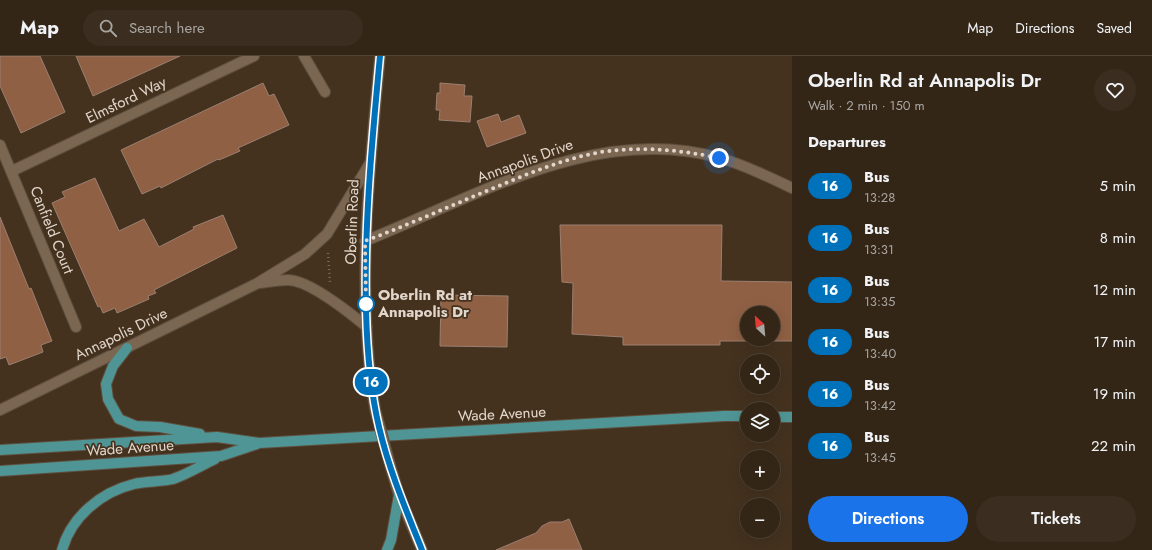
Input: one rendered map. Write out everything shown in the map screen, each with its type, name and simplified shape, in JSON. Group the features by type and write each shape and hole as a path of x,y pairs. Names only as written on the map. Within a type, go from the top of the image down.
{"main road":[{"name":"Elmsford Way","path":"12,171 254,56"},
{"path":"304,56 325,92"},
{"name":"Oberlin Road","path":"380,56 370,163 365,241 370,376 382,438 399,495 422,550"},
{"name":"Canfield Court","path":"0,145 76,327"},
{"name":"Annapolis Drive","path":"365,241 533,172 567,160 601,152 634,149 673,149 719,158 758,172 792,188"},
{"name":"Annapolis Drive","path":"0,410 256,284 305,254 328,234 370,163"},
{"name":"Annapolis Drive","path":"256,284 289,280 313,289 350,313 367,327"},
{"path":"127,348 113,366 106,384 108,399 119,418 136,426 160,427 217,437"},
{"name":"Wade Avenue","path":"0,450 217,437 259,443 716,416 740,416"},
{"path":"780,417 792,417"},
{"name":"Wade Avenue","path":"0,471 221,456 259,443"},
{"path":"62,550 72,529 84,512 107,495 134,484 173,479 221,456"},
{"path":"387,550 391,540 399,495"}],"path":[{"path":"328,253 331,287"}],"building":[{"path":"0,56 40,56 65,112 21,133 0,86"},
{"path":"76,56 180,56 93,96"},
{"path":"263,83 269,96 274,94 289,125 238,148 240,151 219,160 218,159 161,188 160,186 142,194 121,150"},
{"path":"440,83 465,85 464,96 472,96 470,122 439,120 440,110 436,110 437,93 440,93"},
{"path":"498,114 501,122 519,115 526,133 487,147 477,121"},
{"path":"95,178 119,231 144,219 159,247 194,229 193,227 223,215 237,248 154,290 156,293 148,296 149,299 117,313 115,308 103,313 100,306 98,307 52,203 65,197 62,192"},
{"path":"0,217 52,341 41,345 43,352 9,365 6,357 0,359"},
{"path":"560,225 722,225 721,281 792,282 792,341 780,341 780,306 740,306 740,341 720,341 720,345 623,345 623,337 572,334 573,283 562,282"},
{"path":"441,295 508,296 507,347 440,346"},
{"path":"569,519 582,550 496,550 536,533 542,526 550,522 562,522"}],"bus line":[{"name":"16","path":"380,56 373,126 365,241 370,376 375,409 383,443 399,495 422,550"}],"place":[{"name":"Oberlin Rd at Annapolis Dr","path":"366,304"}],"route":[{"path":"366,304 365,241 468,198 567,160 601,152 634,149 673,149 719,158"}]}
